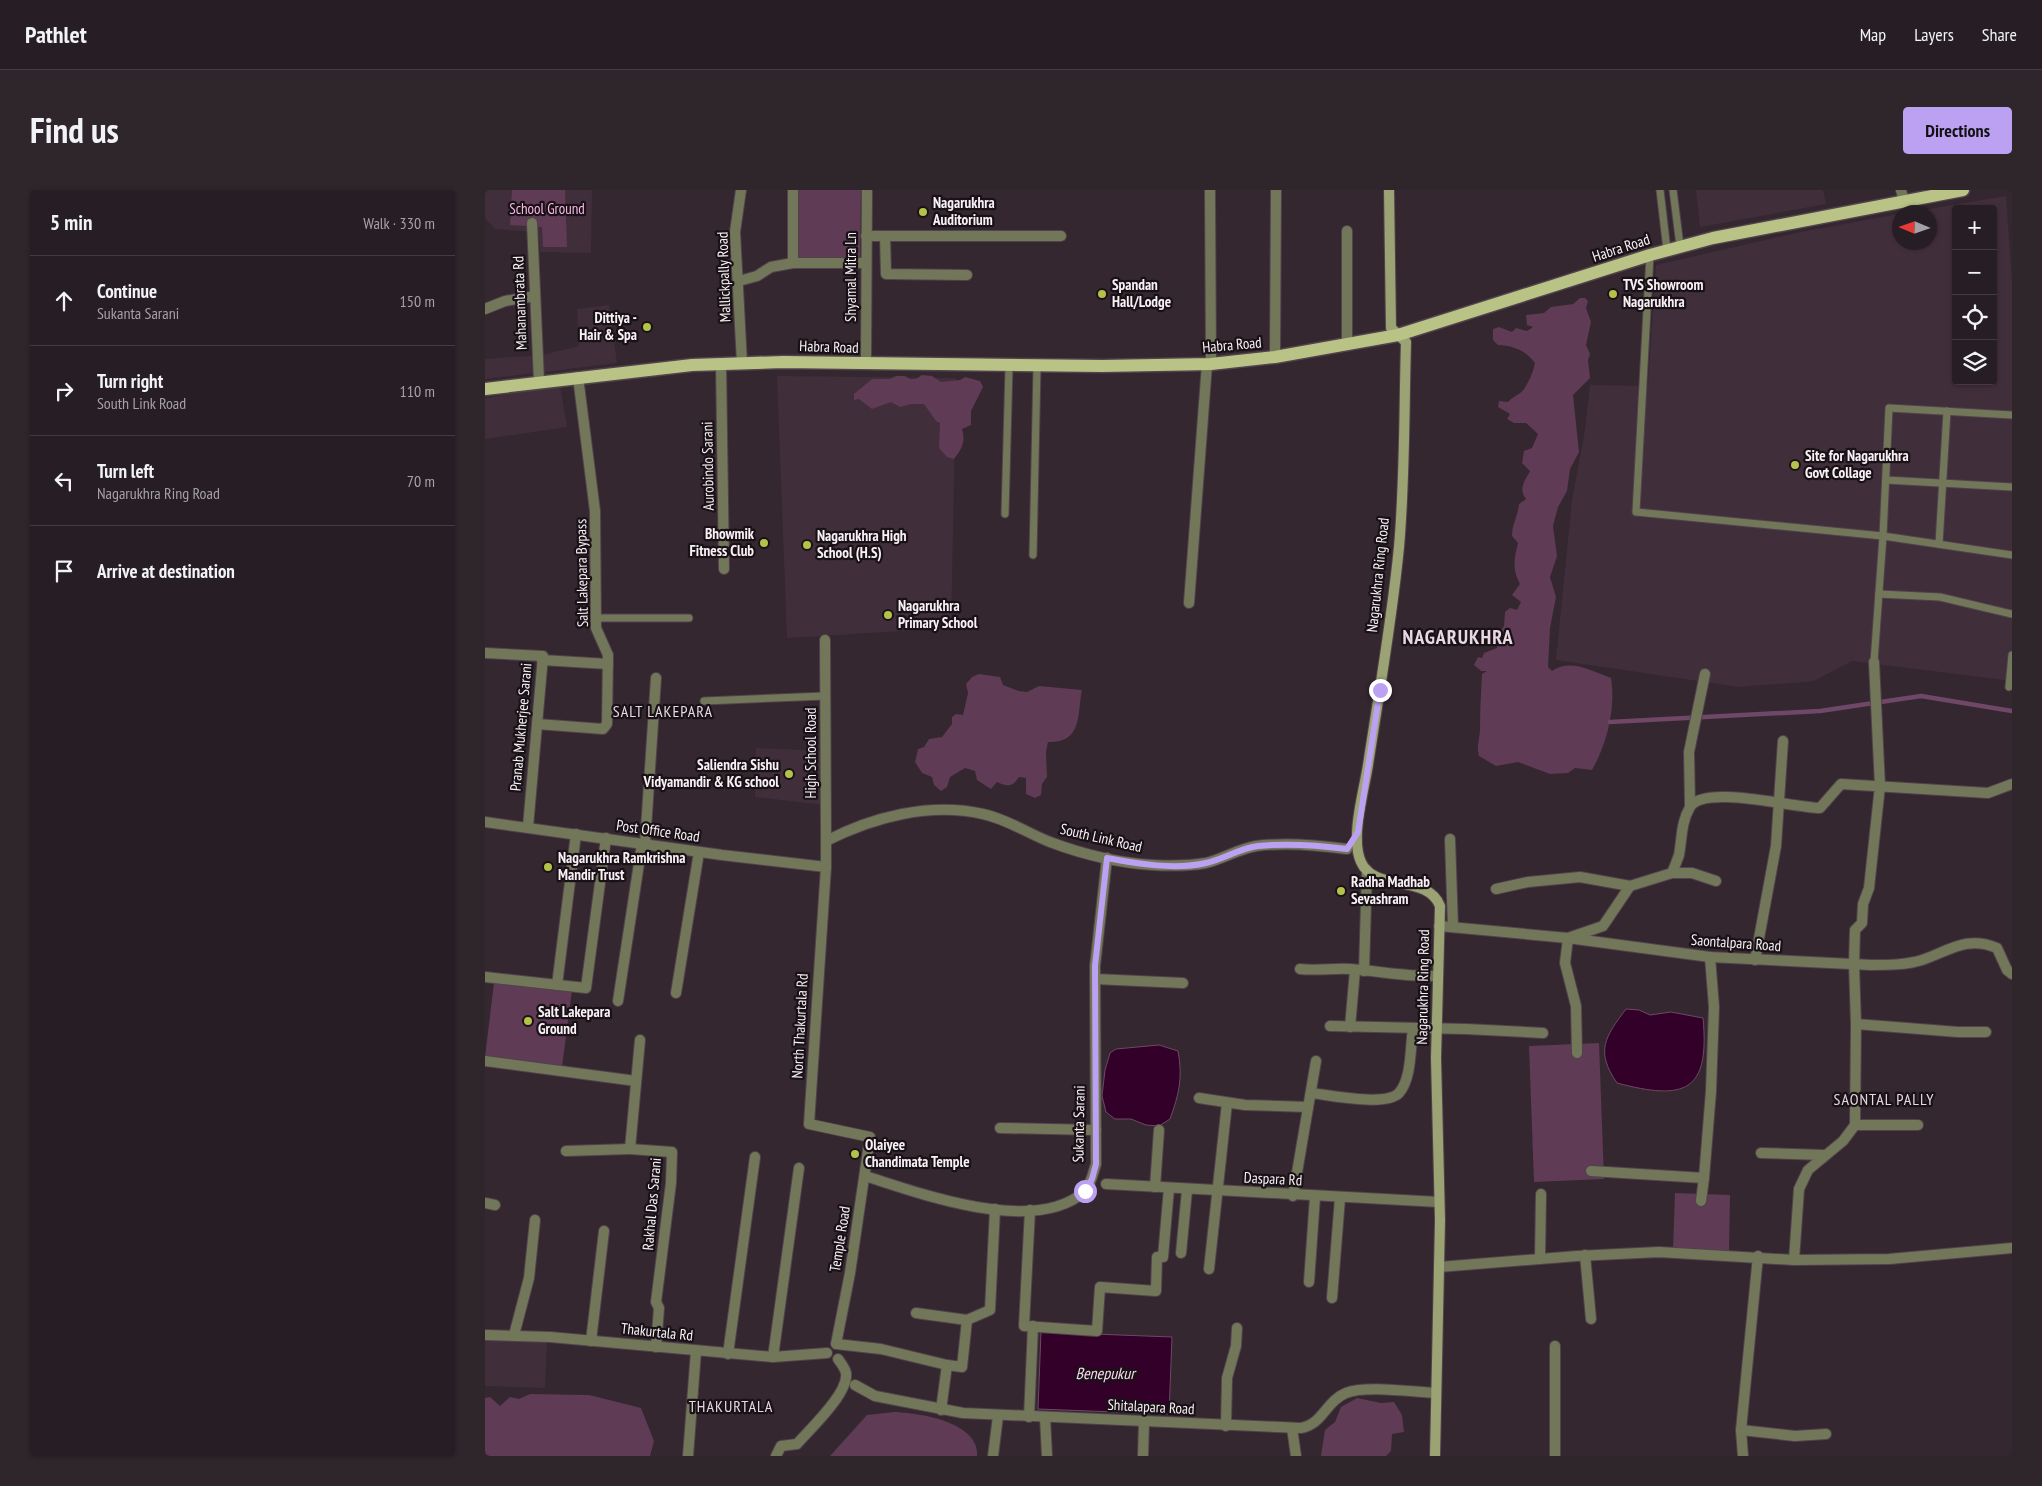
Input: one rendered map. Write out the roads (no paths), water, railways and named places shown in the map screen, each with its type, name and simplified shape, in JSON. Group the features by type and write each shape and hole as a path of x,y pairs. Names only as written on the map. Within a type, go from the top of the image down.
{"main road":[{"name":"Nagarukhra Ring Road","path":"1389,190 1391,328 1406,342 1399,546 1382,679 1358,832 1364,866 1377,877 1428,890 1436,896 1439,906 1437,1030 1439,1267 1435,1456"},
{"name":"Habra Road","path":"485,389 578,377 742,363 1037,367 1209,364 1275,357 1398,335 1680,246 1809,218 1902,195 1963,190"}],"street":[{"name":"Mallickpally Road","path":"741,190 735,232 742,363"},
{"path":"793,190 793,262"},
{"name":"Shyamal Mitra Ln","path":"865,364 867,190"},
{"path":"1189,604 1209,364 1210,190"},
{"path":"1275,357 1276,190"},
{"name":"Mahanambrata Rd","path":"532,223 539,381"},
{"path":"1347,231 1347,345"},
{"path":"866,236 1061,236"},
{"path":"885,236 886,274 967,275"},
{"path":"739,280 757,276 771,267 793,262 866,263"},
{"path":"485,309 505,300 535,296"},
{"name":"Aurobindo Sarani","path":"721,364 724,569"},
{"name":"Salt Lakepara Bypass","path":"537,724 603,729 605,727 608,655 596,628 595,511 578,377"},
{"name":"High School Road","path":"825,640 826,867"},
{"name":"Pranab Mukherjee Sarani","path":"485,653 543,656 528,827"},
{"path":"542,660 608,664"},
{"path":"1794,1260 1799,1189 1808,1170 1843,1141 1855,1125 1856,1024 1853,964 1855,930 1862,923 1863,904 1869,888 1880,786 1874,662"},
{"path":"1672,873 1679,857 1681,832 1690,806 1689,752 1705,674"},
{"path":"618,1001 644,844 656,678"},
{"path":"1755,960 1772,873 1780,802 1783,741"},
{"path":"1690,806 1703,797 1780,802 1807,808 1820,808 1841,784 1988,793 2012,784"},
{"name":"South Link Road","path":"826,841 847,830 905,813 962,810 984,814 1049,842 1107,858 1151,865 1184,866 1207,863 1256,846 1288,844 1347,849"},
{"name":"Post Office Road","path":"485,822 699,852 826,867"},
{"path":"1350,1027 1360,970 1364,866 1347,849 1358,832"},
{"path":"557,985 576,834"},
{"path":"485,977 586,988 606,838"},
{"path":"1450,839 1453,927"},
{"path":"677,993 699,852"},
{"name":"Sukanta Sarani","path":"1085,1191 1092,1179 1096,1164 1095,980 1107,858"},
{"name":"North Thakurtala Rd","path":"826,867 809,1124 871,1138"},
{"path":"1496,888 1528,882 1580,877 1630,886 1672,873 1692,873 1716,881"},
{"path":"1577,1053 1576,1006 1565,963 1569,938 1603,926 1630,886"},
{"name":"Saontalpara Road","path":"1439,926 1569,938 1710,957 1853,964 1894,965 1920,961 1970,943 1984,943 1997,948 2007,970 2012,974"},
{"path":"1701,1201 1711,1092 1714,1016 1710,957"},
{"path":"1300,969 1319,971 1360,970 1414,977 1438,976"},
{"path":"1095,980 1183,982"},
{"path":"1856,1024 1958,1032 1986,1032"},
{"path":"1330,1026 1437,1030 1484,1029 1543,1034"},
{"path":"1311,1093 1384,1101 1398,1094 1406,1077 1413,1029"},
{"name":"Rakhal Das Sarani","path":"640,1040 630,1149 672,1152 671,1183 656,1302 659,1308 656,1347"},
{"path":"485,1061 636,1082"},
{"path":"1293,1196 1317,1061"},
{"path":"1199,1098 1227,1103 1308,1107"},
{"path":"1209,1269 1227,1103"},
{"path":"1855,1125 1918,1125"},
{"path":"1000,1128 1096,1130"},
{"path":"1155,1187 1159,1130"},
{"name":"Temple Road","path":"838,1359 836,1344 850,1272 871,1138"},
{"path":"566,1151 630,1149"},
{"path":"1761,1153 1825,1154"},
{"path":"728,1354 755,1157"},
{"path":"865,1176 956,1203 995,1210 1030,1210 1057,1205 1085,1191 1106,1184 1097,1174 1096,1164"},
{"path":"773,1357 799,1168"},
{"path":"1591,1171 1704,1178"},
{"name":"Daspara Rd","path":"1106,1184 1217,1192 1439,1202"},
{"path":"1030,1210 1024,1326 1097,1331 1100,1287 1156,1291 1157,1257 1163,1257 1169,1188"},
{"path":"1181,1253 1187,1190"},
{"path":"1540,1259 1541,1194"},
{"path":"1309,1282 1315,1197"},
{"path":"1332,1298 1340,1198"},
{"path":"916,1312 967,1320 990,1310 995,1210"},
{"path":"514,1335 529,1278 535,1220"},
{"path":"591,1341 604,1231"},
{"path":"1439,1267 1585,1255 1659,1252 1758,1256 1794,1260 1889,1259 2012,1248"},
{"path":"1585,1255 1591,1319"},
{"path":"1743,1456 1741,1430 1758,1256"},
{"path":"844,1387 855,1385 838,1359 827,1353 836,1344 881,1348 962,1367 967,1320"},
{"path":"1029,1417 1033,1326"},
{"path":"1227,1426 1227,1378 1236,1346 1237,1328"},
{"name":"Thakurtala Rd","path":"485,1335 514,1335 773,1357 827,1353"},
{"path":"1555,1346 1555,1456"},
{"path":"688,1456 696,1351"},
{"path":"941,1410 947,1365"},
{"path":"776,1456 781,1446 797,1444 844,1387 846,1373"},
{"name":"Shitalapara Road","path":"855,1385 875,1396 941,1410 998,1416 1292,1428 1309,1427 1317,1422 1333,1401 1345,1393 1360,1389 1436,1393"},
{"path":"993,1456 998,1416"},
{"path":"1045,1417 1047,1456"},
{"path":"1143,1456 1144,1422"},
{"path":"1292,1428 1296,1456"},
{"path":"1741,1430 1795,1436 1826,1434"}],"lane":[{"path":"1659,190 1667,250"},
{"path":"1673,190 1680,246"},
{"path":"1650,255 1636,512 1883,536 2012,555"},
{"path":"1005,514 1009,367"},
{"path":"1033,554 1037,367"},
{"path":"1874,662 1883,536 1889,408 2012,415"},
{"path":"1939,544 1947,411"},
{"path":"1885,480 2012,487"},
{"path":"1879,594 1940,597 2012,614"},
{"path":"595,618 689,618"},
{"path":"2009,687 2012,655"},
{"path":"705,700 825,696"}],"water":[{"path":"1626,1009 1639,1010 1650,1015 1671,1012 1703,1018 1704,1043 1702,1062 1697,1076 1688,1085 1676,1090 1660,1091 1617,1083 1606,1062 1605,1044 1608,1036"},
{"path":"1159,1045 1178,1051 1179,1086 1170,1119 1159,1126 1146,1125 1131,1119 1115,1119 1106,1112 1102,1096 1105,1070 1110,1053 1116,1049"},
{"name":"Benepukur","path":"1041,1332 1172,1337 1169,1414 1038,1409"}],"waterway":[{"path":"1610,722 1820,711 1921,696 2012,711"}],"place":[{"name":"Nagarukhra Auditorium","path":"923,212"},
{"name":"Spandan Hall/Lodge","path":"1102,294"},
{"name":"TVS Showroom Nagarukhra","path":"1613,294"},
{"name":"Dittiya - Hair & Spa","path":"647,327"},
{"name":"Site for Nagarukhra Govt Collage","path":"1795,465"},
{"name":"Bhowmik Fitness Club","path":"764,543"},
{"name":"Nagarukhra High School (H.S)","path":"807,545"},
{"name":"Nagarukhra Primary School","path":"888,615"},
{"name":"Saliendra Sishu Vidyamandir & KG school","path":"789,774"},
{"name":"Nagarukhra Ramkrishna Mandir Trust","path":"548,867"},
{"name":"Radha Madhab Sevashram","path":"1341,891"},
{"name":"Salt Lakepara Ground","path":"528,1021"},
{"name":"Olaiyee Chandimata Temple","path":"855,1154"}],"district":[{"name":"NAGARUKHRA","path":"1458,637"},
{"name":"SALT LAKEPARA","path":"663,711"},
{"name":"SAONTAL PALLY","path":"1884,1099"},
{"name":"THAKURTALA","path":"731,1406"}],"park label":[{"name":"School Ground","path":"547,209"}]}
